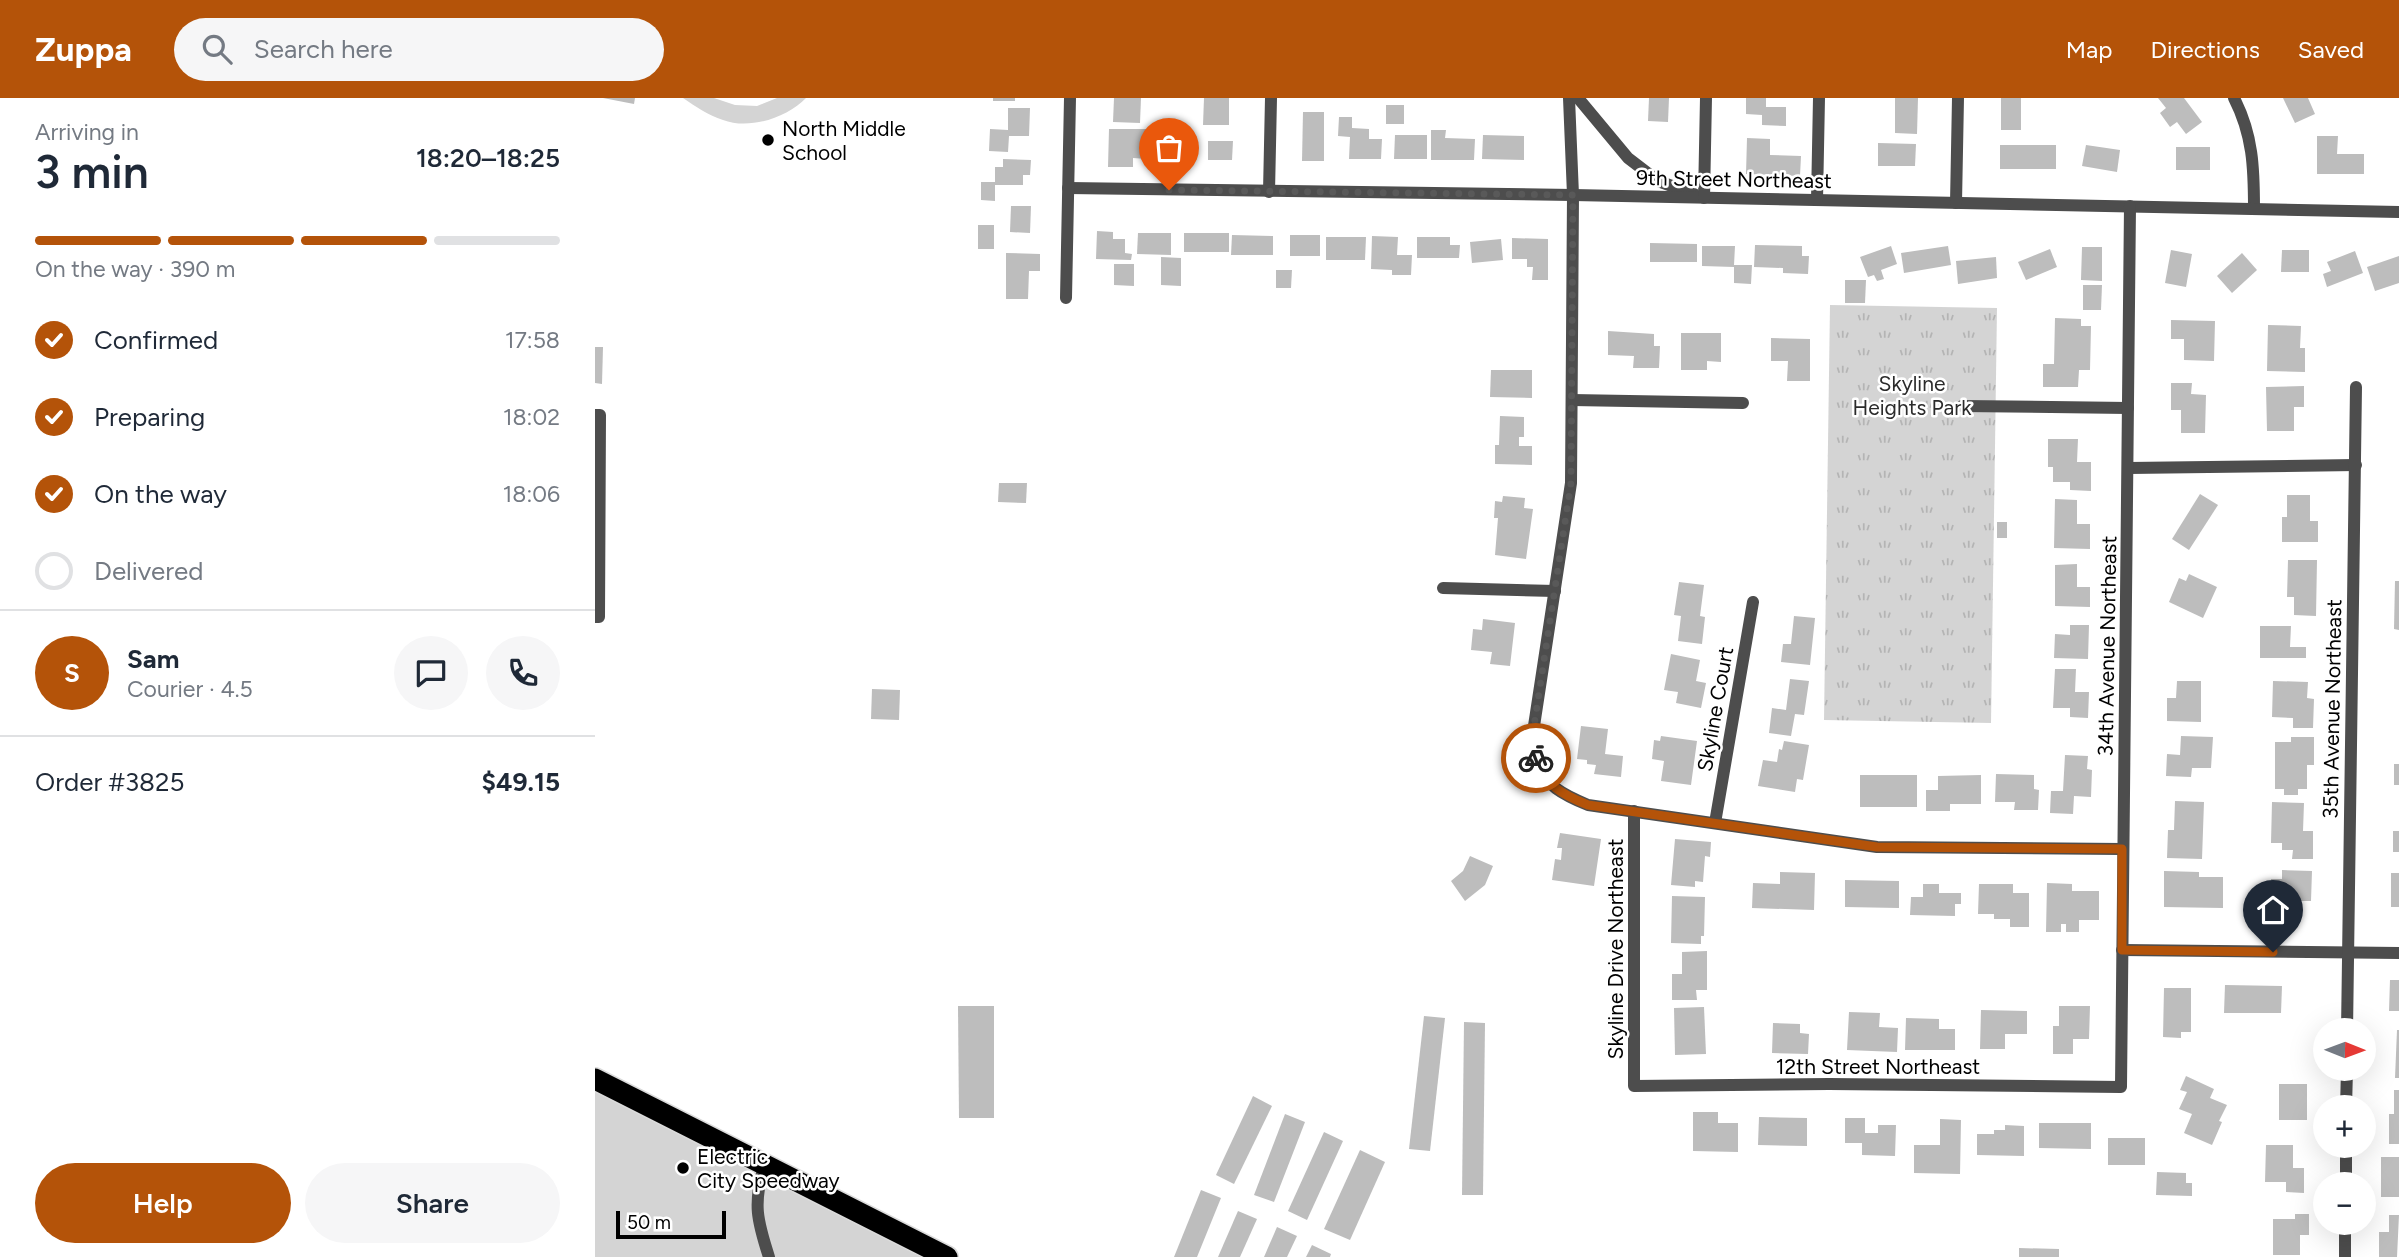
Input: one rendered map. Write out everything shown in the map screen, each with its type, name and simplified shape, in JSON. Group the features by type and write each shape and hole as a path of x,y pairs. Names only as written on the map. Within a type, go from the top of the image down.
{"highway":[{"path":"595,1079 947,1257"}],"street":[{"path":"1066,298 1070,98"},
{"path":"1269,192 1271,98"},
{"path":"1569,98 1573,195 1571,483 1534,726 1536,761 1545,778 1561,794 1588,805 1877,847 2122,849"},
{"path":"1578,98 1627,158 1658,181 1705,198 1706,98"},
{"path":"1817,200 1819,98"},
{"path":"1956,203 1958,98"},
{"path":"2234,98 2251,141 2254,209"},
{"name":"9th Street Northeast","path":"1068,188 1573,195 2399,212"},
{"name":"34th Avenue Northeast","path":"2122,1087 2122,849 2129,468 2130,206"},
{"name":"35th Avenue Northeast","path":"2347,1018 2356,387"},
{"path":"1572,400 1743,403"},
{"path":"1962,406 2128,408"},
{"path":"595,415 600,415 599,617 595,617"},
{"path":"2129,468 2356,465"},
{"path":"1443,588 1555,591"},
{"name":"Skyline Court","path":"1715,823 1753,602"},
{"name":"Skyline Drive Northeast","path":"1634,811 1635,1086"},
{"path":"2122,950 2399,953"},
{"name":"12th Street Northeast","path":"1635,1086 1829,1084 2122,1087"},
{"path":"764,1166 757,1189 757,1219 769,1257"},
{"path":"2345,1257 2346,1235"}],"green space":[{"path":"683,98 714,98 735,105 757,106 777,98 806,98 778,116 744,124 718,118"},
{"name":"Skyline Heights Park","path":"1830,305 1997,308 1991,723 1824,720"},
{"name":"Electric City Speedway","path":"595,1078 947,1257 595,1257"}],"building":[{"path":"603,98 635,98 634,104"},
{"path":"993,98 1015,98 1015,101 993,101"},
{"path":"1114,98 1141,98 1140,123 1113,122"},
{"path":"1204,98 1229,98 1229,125 1203,125"},
{"path":"1649,98 1669,98 1668,122 1648,121"},
{"path":"1746,98 1766,98 1766,107 1786,107 1786,126 1762,125 1762,115 1746,114"},
{"path":"1895,98 1918,98 1917,134 1895,133"},
{"path":"2001,98 2021,98 2021,130 2001,130"},
{"path":"2158,98 2184,98 2202,122 2186,134 2177,122 2170,127 2160,113 2166,108"},
{"path":"2283,98 2308,98 2315,114 2295,123"},
{"path":"1386,105 1404,105 1404,124 1386,124"},
{"path":"1008,108 1030,108 1029,136 1009,136 1008,152 989,151 990,129 1008,130"},
{"path":"1303,112 1324,112 1324,161 1302,161"},
{"path":"1339,117 1352,117 1352,128 1369,129 1369,139 1382,139 1381,159 1349,159 1350,137 1338,136"},
{"path":"1109,129 1150,129 1150,145 1165,145 1165,166 1147,166 1147,159 1133,158 1133,167 1108,167"},
{"path":"1431,130 1446,130 1445,138 1475,139 1474,160 1431,160"},
{"path":"1395,135 1427,135 1427,159 1394,159"},
{"path":"1483,135 1524,136 1524,160 1482,159"},
{"path":"2317,136 2338,136 2337,154 2364,154 2364,174 2317,174"},
{"path":"1747,138 1770,139 1770,155 1801,156 1800,176 1746,174"},
{"path":"1208,141 1233,141 1232,160 1208,160"},
{"path":"1173,142 1191,143 1190,164 1173,164"},
{"path":"1878,143 1916,144 1915,166 1878,166"},
{"path":"2000,145 2056,145 2056,169 2000,169"},
{"path":"2086,145 2120,150 2117,172 2082,166"},
{"path":"2176,147 2210,147 2210,170 2176,170"},
{"path":"1003,159 1031,160 1030,175 1023,175 1023,185 995,185 995,201 981,200 981,182 995,182 995,167 1003,167"},
{"path":"1011,206 1031,206 1030,233 1010,232"},
{"path":"978,225 994,225 994,249 978,249"},
{"path":"1097,231 1113,232 1113,239 1125,239 1125,253 1132,254 1131,260 1096,259"},
{"path":"1138,233 1171,233 1171,255 1137,254"},
{"path":"1184,233 1229,233 1229,252 1184,252"},
{"path":"1232,235 1273,236 1273,255 1231,255"},
{"path":"1290,235 1320,235 1320,256 1290,256"},
{"path":"1372,236 1398,237 1397,255 1412,255 1411,275 1392,275 1392,270 1371,269"},
{"path":"1326,237 1366,237 1365,260 1326,260"},
{"path":"1417,237 1450,237 1450,245 1460,245 1459,258 1417,258"},
{"path":"1512,238 1548,239 1548,280 1532,280 1533,267 1527,267 1527,259 1512,259"},
{"path":"1501,239 1503,260 1472,263 1470,242"},
{"path":"1650,243 1697,244 1697,262 1650,262"},
{"path":"1755,245 1802,246 1802,256 1809,256 1808,274 1783,273 1783,268 1754,267"},
{"path":"1702,246 1735,246 1734,265 1752,265 1751,284 1734,283 1734,267 1702,266"},
{"path":"1891,246 1897,264 1881,270 1884,279 1877,281 1874,275 1868,277 1860,257"},
{"path":"1948,246 1951,265 1904,273 1901,253"},
{"path":"2082,247 2102,247 2102,281 2081,280"},
{"path":"2050,249 2057,267 2026,280 2018,262"},
{"path":"2171,250 2192,254 2186,287 2165,283"},
{"path":"2282,250 2309,250 2309,272 2281,272"},
{"path":"2355,251 2363,273 2327,287 2323,274 2331,271 2327,262"},
{"path":"1006,253 1040,254 1040,271 1029,271 1028,299 1006,299"},
{"path":"2242,253 2257,270 2232,293 2217,276"},
{"path":"2399,256 2399,283 2375,291 2367,267"},
{"path":"1161,257 1181,258 1181,286 1161,285"},
{"path":"1996,257 1997,278 1958,284 1956,261"},
{"path":"1114,264 1134,264 1134,286 1114,285"},
{"path":"1276,270 1292,270 1291,288 1276,288"},
{"path":"1845,280 1866,280 1865,303 1845,303"},
{"path":"2083,285 2102,285 2101,310 2083,310"},
{"path":"2055,318 2081,319 2081,326 2091,326 2090,370 2079,370 2078,387 2043,387 2043,364 2054,364"},
{"path":"2171,320 2215,321 2214,361 2184,360 2184,339 2171,339"},
{"path":"2268,325 2301,326 2300,348 2305,348 2305,372 2267,371"},
{"path":"1608,331 1654,334 1654,346 1660,346 1659,368 1633,368 1634,356 1608,355"},
{"path":"1681,333 1721,333 1721,362 1707,361 1707,370 1681,370"},
{"path":"1771,338 1810,339 1810,381 1787,381 1788,361 1771,361"},
{"path":"595,347 603,347 602,384 595,383"},
{"path":"1491,370 1532,370 1532,398 1490,397"},
{"path":"2171,383 2192,383 2191,394 2206,395 2205,433 2181,433 2181,410 2171,410"},
{"path":"2304,386 2304,407 2294,407 2294,431 2267,431 2266,387"},
{"path":"1500,416 1524,417 1524,437 1519,437 1519,446 1532,446 1532,465 1495,464"},
{"path":"2048,439 2078,439 2077,462 2091,462 2091,491 2070,490 2070,482 2053,482 2053,467 2048,467"},
{"path":"999,483 1027,483 1026,503 998,502"},
{"path":"2200,494 2218,505 2189,550 2172,539"},
{"path":"2287,495 2310,495 2310,521 2318,521 2318,542 2282,542 2282,517 2287,517"},
{"path":"1503,496 1525,498 1524,508 1533,509 1526,559 1495,555 1498,518 1494,518 1495,501 1502,502"},
{"path":"2055,499 2077,500 2077,524 2090,524 2090,549 2054,548"},
{"path":"1997,522 2007,522 2007,538 1997,538"},
{"path":"2288,560 2317,560 2316,616 2294,615 2294,597 2287,597"},
{"path":"2077,564 2077,587 2090,587 2090,607 2055,606 2055,565"},
{"path":"2189,574 2217,587 2203,618 2169,602 2179,578 2186,581"},
{"path":"2395,581 2399,581 2399,630 2394,629"},
{"path":"1679,582 1704,585 1700,616 1705,617 1702,644 1678,641 1681,616 1674,615"},
{"path":"1794,616 1815,618 1810,665 1781,662 1783,644 1791,644"},
{"path":"1483,619 1515,623 1510,666 1490,664 1492,652 1471,650 1473,629 1482,630"},
{"path":"2070,625 2089,625 2088,659 2054,658 2055,634 2070,635"},
{"path":"2260,626 2291,626 2290,647 2306,647 2306,658 2260,658"},
{"path":"1671,654 1700,660 1696,681 1706,683 1701,708 1676,703 1678,692 1664,690"},
{"path":"2055,669 2076,669 2075,692 2089,692 2088,718 2070,717 2070,708 2053,708"},
{"path":"1790,679 1809,681 1804,715 1795,714 1791,736 1769,733 1772,708 1786,710"},
{"path":"2177,681 2201,681 2201,722 2167,721 2167,698 2176,698"},
{"path":"2273,681 2308,682 2307,698 2314,699 2313,728 2293,728 2293,718 2272,717"},
{"path":"872,689 900,690 899,720 871,719"},
{"path":"1581,726 1608,729 1605,754 1623,756 1621,777 1594,774 1596,765 1577,759"},
{"path":"1661,736 1697,741 1691,785 1661,781 1664,761 1652,759 1654,740 1660,741"},
{"path":"2181,736 2213,737 2211,768 2192,768 2191,777 2166,776 2167,754 2180,755"},
{"path":"2291,737 2314,737 2314,765 2307,765 2307,789 2298,789 2298,795 2284,795 2284,789 2275,789 2275,742 2291,742"},
{"path":"1784,741 1809,745 1803,780 1797,779 1795,792 1758,786 1763,760 1777,762 1779,749 1782,750"},
{"path":"2065,755 2088,756 2087,769 2092,770 2091,797 2074,796 2073,814 2050,813 2051,791 2063,791"},
{"path":"2394,764 2399,764 2399,785 2394,785"},
{"path":"1996,774 2034,775 2034,789 2039,790 2038,810 2014,810 2015,802 1995,802"},
{"path":"1860,775 1917,775 1917,807 1860,807"},
{"path":"1981,775 1981,804 1950,804 1950,811 1926,811 1926,790 1938,790 1938,776"},
{"path":"2175,801 2204,802 2202,859 2167,858 2168,830 2174,830"},
{"path":"2272,802 2304,803 2303,831 2313,831 2313,859 2292,859 2293,850 2282,850 2282,843 2271,843"},
{"path":"2393,831 2399,831 2399,852 2393,852"},
{"path":"1560,833 1601,839 1594,886 1552,880 1555,859 1561,860 1562,848 1557,848"},
{"path":"1675,839 1711,842 1710,857 1705,856 1703,882 1695,881 1695,887 1671,885"},
{"path":"1470,856 1493,866 1485,885 1465,901 1451,881 1463,871"},
{"path":"2282,870 2312,871 2311,901 2297,901 2296,920 2270,920 2271,879 2282,879"},
{"path":"2164,871 2199,872 2199,877 2223,877 2223,908 2164,907"},
{"path":"1780,872 1815,873 1814,910 1752,908 1753,883 1780,884"},
{"path":"2391,873 2399,873 2399,907 2391,907"},
{"path":"1845,880 1899,881 1899,908 1845,907"},
{"path":"2047,883 2072,884 2072,891 2099,891 2099,920 2079,920 2079,932 2066,932 2066,924 2061,924 2061,932 2046,932"},
{"path":"1923,884 1939,884 1939,893 1961,893 1961,904 1955,904 1955,916 1910,915 1911,897 1923,897"},
{"path":"1979,884 2013,884 2013,893 2029,893 2029,927 2010,927 2010,919 1994,919 1994,914 1978,914"},
{"path":"1672,896 1705,897 1704,936 1701,936 1701,944 1671,943"},
{"path":"1707,951 1707,990 1696,990 1697,1000 1672,1000 1672,974 1682,974 1682,952"},
{"path":"2390,980 2399,980 2399,1011 2389,1011"},
{"path":"2225,985 2282,986 2281,1013 2224,1013"},
{"path":"2164,988 2191,988 2191,1032 2181,1032 2181,1038 2163,1037"},
{"path":"958,1006 994,1006 994,1118 959,1118"},
{"path":"2059,1006 2090,1006 2089,1039 2073,1039 2073,1054 2053,1054 2053,1026 2059,1026"},
{"path":"1704,1007 1706,1054 1675,1055 1674,1008"},
{"path":"1981,1010 2027,1011 2027,1034 2005,1034 2005,1049 1980,1049"},
{"path":"1849,1012 1880,1013 1879,1027 1898,1028 1897,1052 1847,1050"},
{"path":"1424,1016 1445,1018 1430,1151 1409,1149"},
{"path":"1906,1018 1939,1019 1939,1029 1955,1029 1955,1050 1905,1050"},
{"path":"1464,1022 1485,1023 1483,1195 1462,1195"},
{"path":"1773,1023 1800,1024 1800,1033 1809,1034 1808,1054 1772,1053"},
{"path":"2397,1030 2399,1078 2395,1078"},
{"path":"2186,1076 2214,1089 2210,1098 2227,1105 2212,1145 2184,1133 2192,1114 2179,1109 2187,1092 2180,1090"},
{"path":"2279,1084 2307,1084 2307,1120 2279,1120"},
{"path":"2394,1090 2399,1090 2399,1144 2389,1144 2389,1114 2394,1114"},
{"path":"1253,1096 1272,1106 1234,1184 1216,1175"},
{"path":"1693,1112 1718,1112 1718,1123 1738,1123 1738,1152 1693,1151"},
{"path":"1285,1114 1305,1122 1274,1202 1254,1195"},
{"path":"1759,1117 1807,1118 1807,1146 1758,1145"},
{"path":"1845,1118 1865,1118 1865,1133 1878,1133 1878,1125 1896,1125 1895,1156 1862,1155 1862,1143 1845,1143"},
{"path":"1940,1119 1961,1120 1960,1174 1914,1173 1914,1145 1940,1145"},
{"path":"2039,1123 2091,1123 2091,1149 2039,1148"},
{"path":"2005,1125 2024,1126 2024,1156 1977,1155 1977,1134 1994,1134 1994,1130 2005,1130"},
{"path":"1324,1132 1343,1141 1307,1220 1288,1211"},
{"path":"2108,1138 2145,1138 2145,1165 2108,1165"},
{"path":"2266,1145 2293,1145 2293,1168 2304,1168 2304,1193 2286,1192 2286,1182 2265,1182"},
{"path":"1360,1150 1385,1162 1350,1240 1324,1229"},
{"path":"2381,1157 2399,1157 2399,1197 2381,1197"},
{"path":"2157,1172 2186,1173 2186,1183 2192,1183 2192,1196 2156,1195"},
{"path":"1201,1190 1221,1198 1197,1257 1174,1257"},
{"path":"1238,1211 1257,1219 1240,1257 1218,1257"},
{"path":"2295,1214 2309,1214 2309,1235 2300,1235 2300,1255 2273,1255 2273,1219 2295,1219"},
{"path":"2389,1215 2399,1215 2397,1257 2379,1257 2379,1232 2389,1232"},
{"path":"1277,1227 1297,1236 1287,1257 1264,1257"},
{"path":"1312,1245 1331,1254 1330,1257 1306,1257"},
{"path":"2019,1248 2059,1249 2059,1257 2019,1257"}],"way so far":[{"path":"1169,190 1573,195 1571,483 1534,726 1536,758"}],"place":[{"name":"North Middle School","path":"768,140"},
{"name":"Electric City Speedway","path":"683,1168"}],"route":[{"path":"1536,758 1545,778 1561,794 1588,805 1877,847 2122,849 2122,950 2273,952"}]}
